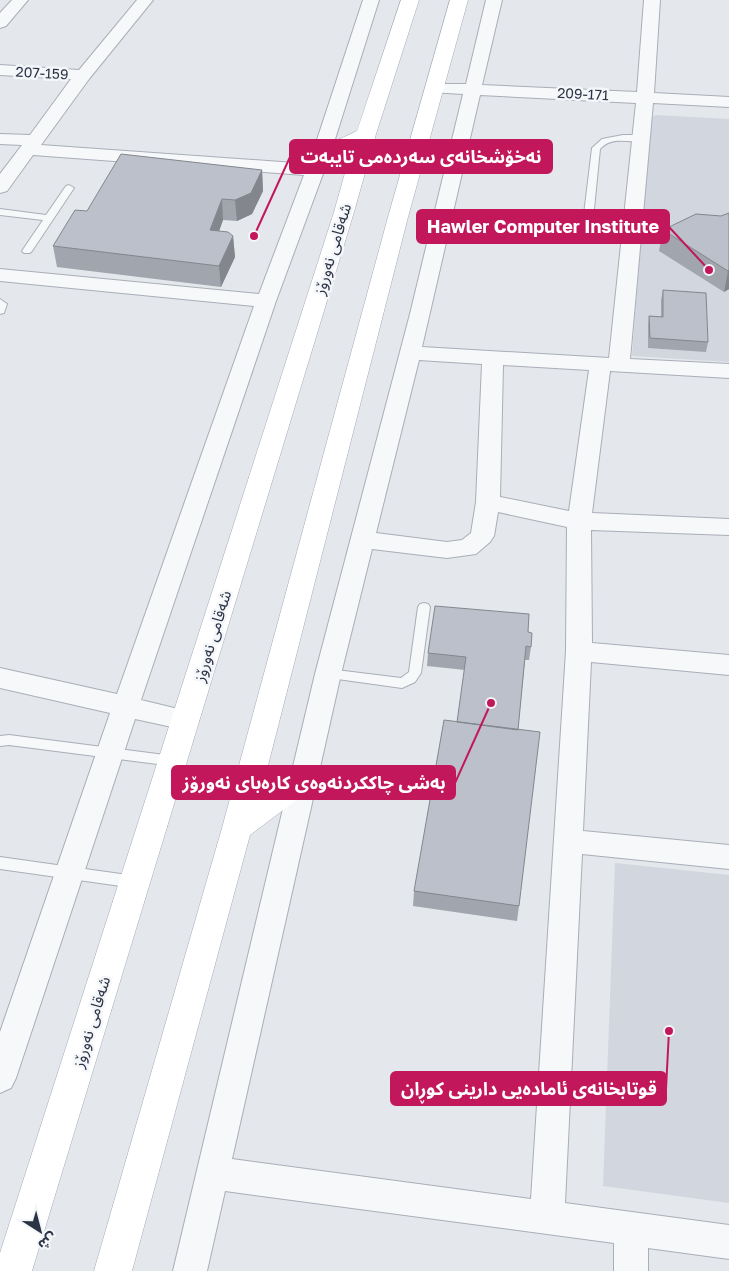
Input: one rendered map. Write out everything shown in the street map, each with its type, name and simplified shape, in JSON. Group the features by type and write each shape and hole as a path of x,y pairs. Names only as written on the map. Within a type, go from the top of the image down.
{"main road":[{"name":"شەقامی نەورۆز","path":"13,1271 338,231 366,134 410,0"},
{"path":"113,1271 237,828 395,226 460,0"},
{"path":"318,163 366,134"},
{"path":"237,828 304,778"}],"street":[{"path":"0,23 20,0"},
{"path":"0,187 83,75 145,0"},
{"path":"0,1078 110,752 266,301 318,163 371,0"},
{"path":"190,1271 328,674 363,540 494,0"},
{"path":"548,1218 579,650 579,521 609,364 641,138 652,0"},
{"name":"207-159","path":"0,70 83,75"},
{"name":"209-171","path":"436,88 729,102"},
{"path":"0,139 31,145 318,163"},
{"path":"0,274 266,301"},
{"path":"409,353 729,371"},
{"path":"363,540 447,550 468,548 482,536 488,502 493,358"},
{"path":"488,502 579,521 729,527"},
{"path":"579,650 729,665"},
{"path":"0,678 186,720"},
{"path":"569,841 729,857"},
{"path":"213,1172 729,1242"},
{"path":"631,1229 631,1271"}],"lane":[{"path":"586,239 596,148 600,142 609,138 641,138"},
{"path":"27,251 69,188"},
{"path":"0,212 49,218"},
{"path":"0,302 2,304 0,312"},
{"path":"328,674 402,683 410,679 415,673 424,607"},
{"path":"0,741 9,740 173,761"},
{"path":"0,863 135,882"}],"shaded area":[{"path":"656,115 729,119 729,362 632,356 650,118"},
{"path":"615,863 729,875 729,1203 603,1186"}],"building":[{"path":"121,154 262,170 251,193 235,200 222,199 210,230 228,232 233,236 219,266 53,246 75,210 87,211"},
{"path":"729,213 728,271 663,230 696,214 721,216"},
{"path":"663,290 706,293 708,342 650,338 649,316 663,317"},
{"path":"435,606 529,614 528,632 532,633 531,647 526,646 518,730 457,722 466,657 428,653"},
{"path":"444,720 540,732 519,906 414,891"}],"place":[{"name":"نەخۆشخانەی سەردەمی تایبەت","path":"254,236"},
{"name":"Hawler Computer Institute","path":"709,270"},
{"name":"به‌شی چاككردنه‌وه‌ی كاره‌بای نه‌ورۆز","path":"491,703"},
{"name":"قوتابخانەی ئامادەیی دارینی کوڕان","path":"669,1031"}]}
